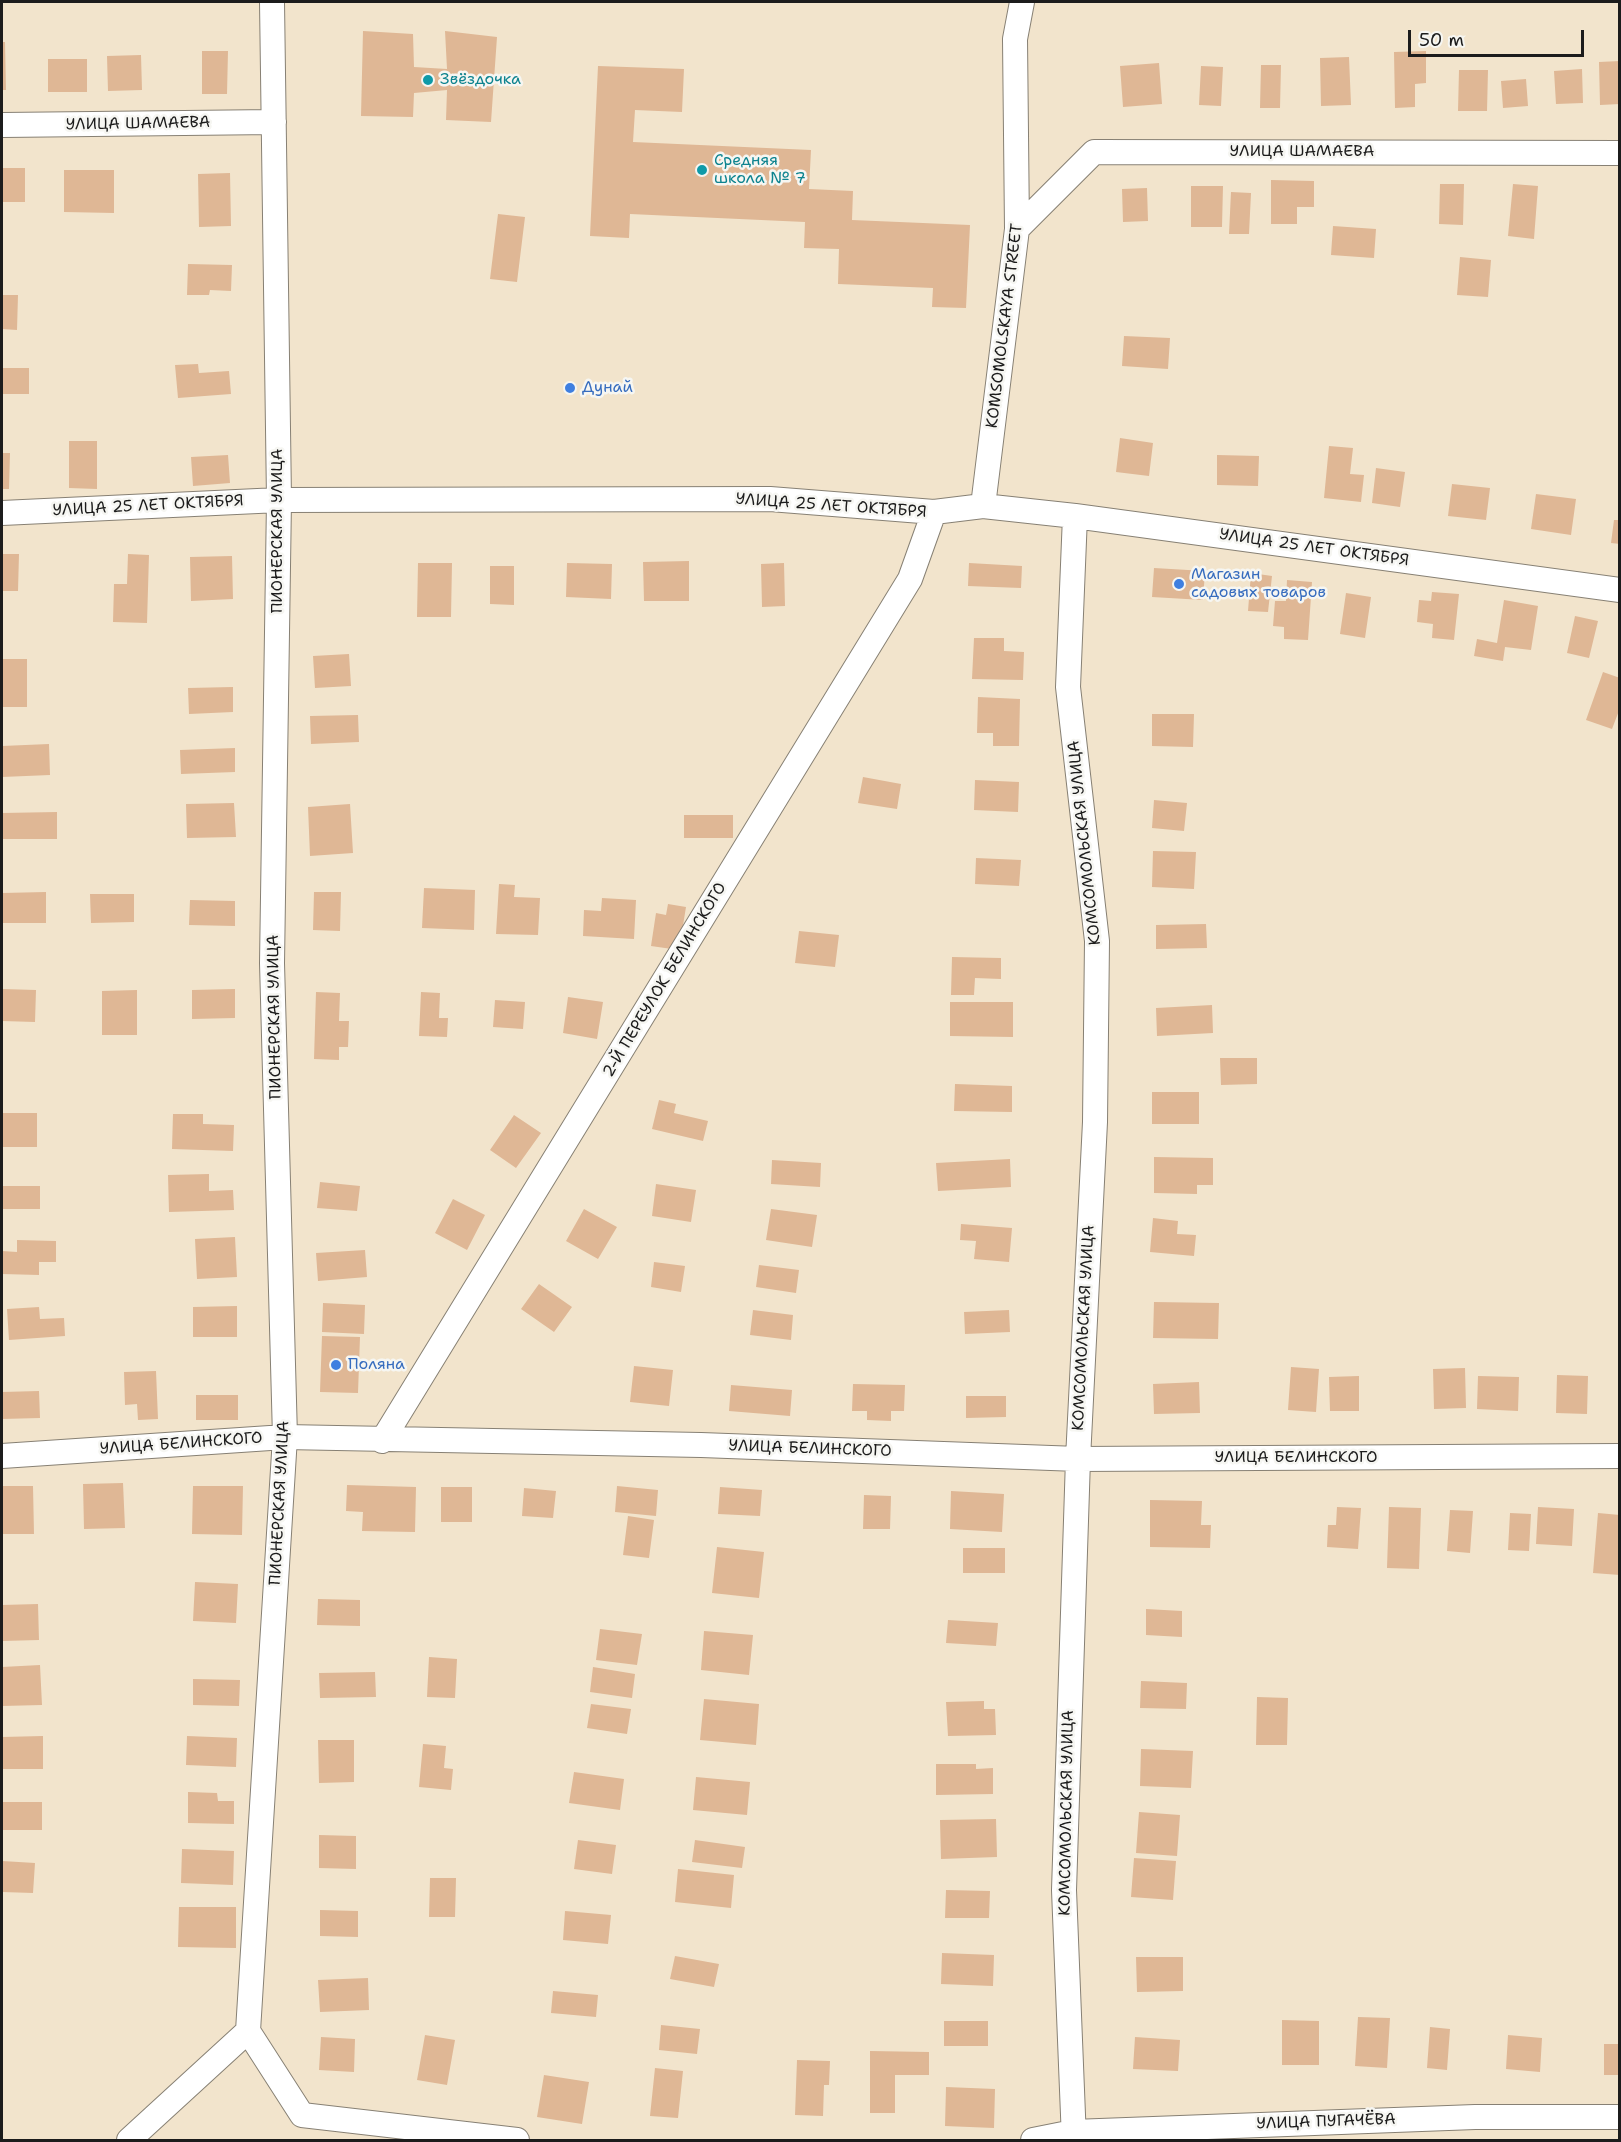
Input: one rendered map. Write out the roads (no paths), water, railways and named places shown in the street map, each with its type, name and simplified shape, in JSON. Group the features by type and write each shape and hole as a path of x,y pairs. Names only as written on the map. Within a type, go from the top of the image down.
{"street":[{"name":"ПИОНЕРСКАЯ УЛИЦА","path":"248,2031 285,1437 273,963 279,500 272,2"},
{"name":"KOMSOMOLSKAYA STREET","path":"983,506 1017,229 1015,39 1022,2"},
{"name":"УЛИЦА ШАМАЕВА","path":"2,125 273,122"},
{"name":"УЛИЦА ШАМАЕВА","path":"1017,229 1094,152 1620,153"},
{"name":"УЛИЦА 25 ЛЕТ ОКТЯБРЯ","path":"2,513 279,500 770,499 934,512 983,506 1075,516 1620,590"},
{"name":"2-Й ПЕРЕУЛОК БЕЛИНСКОГО","path":"382,1441 910,579 934,512"},
{"name":"КОМСОМОЛЬСКАЯ УЛИЦА","path":"1073,2136 1064,1890 1078,1459 1095,1122 1097,941 1068,687 1075,516"},
{"name":"УЛИЦА БЕЛИНСКОГО","path":"2,1456 285,1437 382,1441 701,1445 1078,1459 1620,1456"},
{"path":"129,2140 248,2031 302,2115 517,2140"},
{"name":"УЛИЦА ПУГАЧЁВА","path":"1033,2140 1073,2136 1463,2117 1620,2117"}],"place":[{"name":"Звёздочка","path":"428,80"},
{"name":"Средняя школа № 7","path":"702,170"},
{"name":"Дунай","path":"570,388"},
{"name":"Магазин садовых товаров","path":"1179,584"},
{"name":"Поляна","path":"336,1365"}]}
